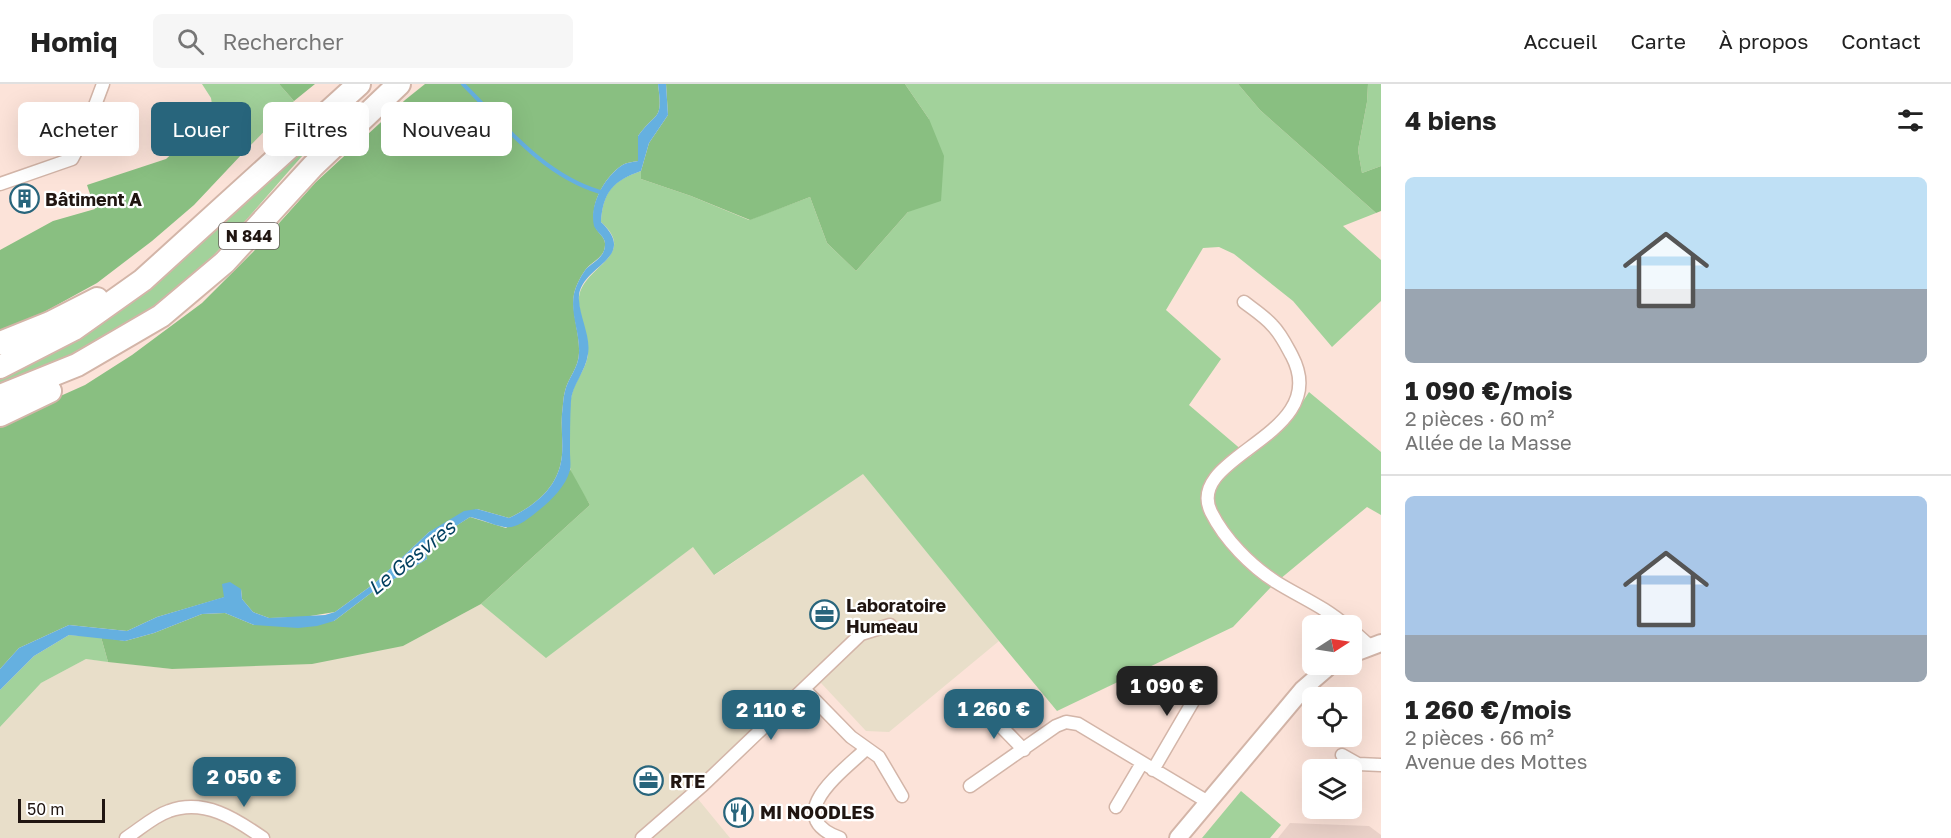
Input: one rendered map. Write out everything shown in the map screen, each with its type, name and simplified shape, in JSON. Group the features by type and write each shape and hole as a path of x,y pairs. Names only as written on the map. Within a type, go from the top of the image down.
{"highway":[{"name":"N 844","path":"0,368 49,344 106,308 143,280 359,84"},
{"name":"N 844","path":"0,396 51,377 109,348 161,316 225,262 313,166 399,84"},
{"path":"0,343 50,323 101,296 174,240 196,231"},
{"path":"0,415 56,389 101,364 109,348"}],"street":[{"path":"0,184 72,159 82,140 103,84"},
{"path":"1244,302 1271,324 1284,340 1297,365 1300,388 1297,402 1280,423 1214,479 1208,492 1208,502 1216,521 1248,560 1276,582 1334,615"},
{"path":"642,838 703,785 861,634 890,625"},
{"path":"1362,636 1376,644"},
{"path":"1362,650 1376,644"},
{"path":"1178,838 1303,689 1319,675"},
{"path":"804,689 866,749 879,757 902,796"},
{"path":"1154,770 1195,698 1208,690"},
{"path":"985,710 1024,750"},
{"path":"970,786 1062,722 1072,722 1208,802"},
{"path":"840,838 828,834 817,821 816,802 824,789 866,749"},
{"path":"1342,755 1358,764 1381,765"},
{"path":"1116,807 1142,762"},
{"path":"126,838 169,811 191,805 216,811 243,824 263,838"}],"shaded area":[{"path":"863,473 999,641 889,732 866,731 821,683 698,799 730,838 0,838 0,727 41,683 86,659 172,669 403,646 481,604 546,657 694,546 715,575"},
{"path":"1290,823 1369,826 1381,835 1381,838 1278,838"}],"green space":[{"path":"202,84 279,84 294,101 263,102 263,133 251,145 251,102 212,102"},
{"path":"279,84 315,84 294,101"},
{"path":"425,84 658,84 659,110 638,136 638,161 624,164 615,171 609,177 596,201 595,226 605,242 604,249 601,256 584,272 574,294 579,358 564,394 562,455 551,486 537,501 509,518 477,509 429,532 375,583 335,612 304,617 269,618 253,612 242,599 241,589 225,597 157,617 127,631 69,625 19,648 0,669 0,423 85,385 132,355 202,303 253,252 316,182 344,156 369,156 369,133 381,122 381,156 512,156 512,102 403,102"},
{"path":"666,84 905,84 929,119 944,156 941,201 908,212 856,271 827,243 810,197 750,220 641,179 649,143 668,115"},
{"path":"905,84 1238,84 1260,110 1376,213 1343,226 1381,260 1381,301 1332,347 1293,301 1234,254 1219,247 1203,248 1166,310 1221,359 1189,405 1250,457 1289,423 1309,392 1381,452 1381,515 1367,507 1274,584 1233,627 1057,711 863,474 714,575 693,547 546,658 481,604 590,505 571,473 568,453 569,420 572,394 586,363 588,352 579,297 589,277 612,252 614,244 611,234 601,222 607,195 623,179 641,171 641,179 691,196 749,220 810,197 827,243 856,271 908,212 929,119"},
{"path":"1238,84 1368,84 1358,150 1362,173 1381,166 1381,211 1376,213 1260,110"},
{"path":"1368,84 1381,84 1381,166 1362,173 1358,150"},
{"path":"169,156 240,156 194,205 97,283 35,317 0,331 0,250 53,221 95,209 87,185"},
{"path":"288,156 303,156 198,271 151,312 97,345 0,386 0,376"},
{"path":"570,469 590,505 481,604 403,646 312,664 172,669 108,662 101,637 125,641 154,633 202,614 225,613 254,625 334,621 371,593 427,559 424,546 470,517 506,528 564,482"},
{"path":"69,635 101,637 108,662 86,659 41,683 0,727 0,690 34,656"},
{"path":"1241,791 1281,825 1270,838 1202,838"}],"water":[{"name":"Le Gesvres","path":"658,84 666,84 668,115 649,143 641,171 623,179 607,195 601,222 611,235 614,245 611,254 581,288 579,300 589,348 585,366 571,401 570,470 564,484 550,501 527,520 512,527 500,526 470,517 425,546 427,559 371,593 334,621 298,628 254,625 225,613 202,614 154,633 125,641 69,635 34,656 0,690 0,669 19,648 69,625 127,631 157,617 224,597 222,584 230,582 241,589 242,599 253,612 269,618 325,615 335,612 375,583 429,532 464,511 477,509 509,518 537,501 556,477 562,455 564,396 579,353 573,308 575,291 586,269 601,256 604,249 605,242 594,226 596,201 609,177 615,171 624,164 638,161 638,136 659,110"}],"waterway":[{"path":"463,84 509,132 542,161 560,174 601,194"}],"place":[{"name":"Bâtiment A","path":"24,199"},
{"name":"Laboratoire Humeau","path":"825,615"},
{"name":"RTE","path":"649,781"},
{"name":"MI NOODLES","path":"739,812"}]}
